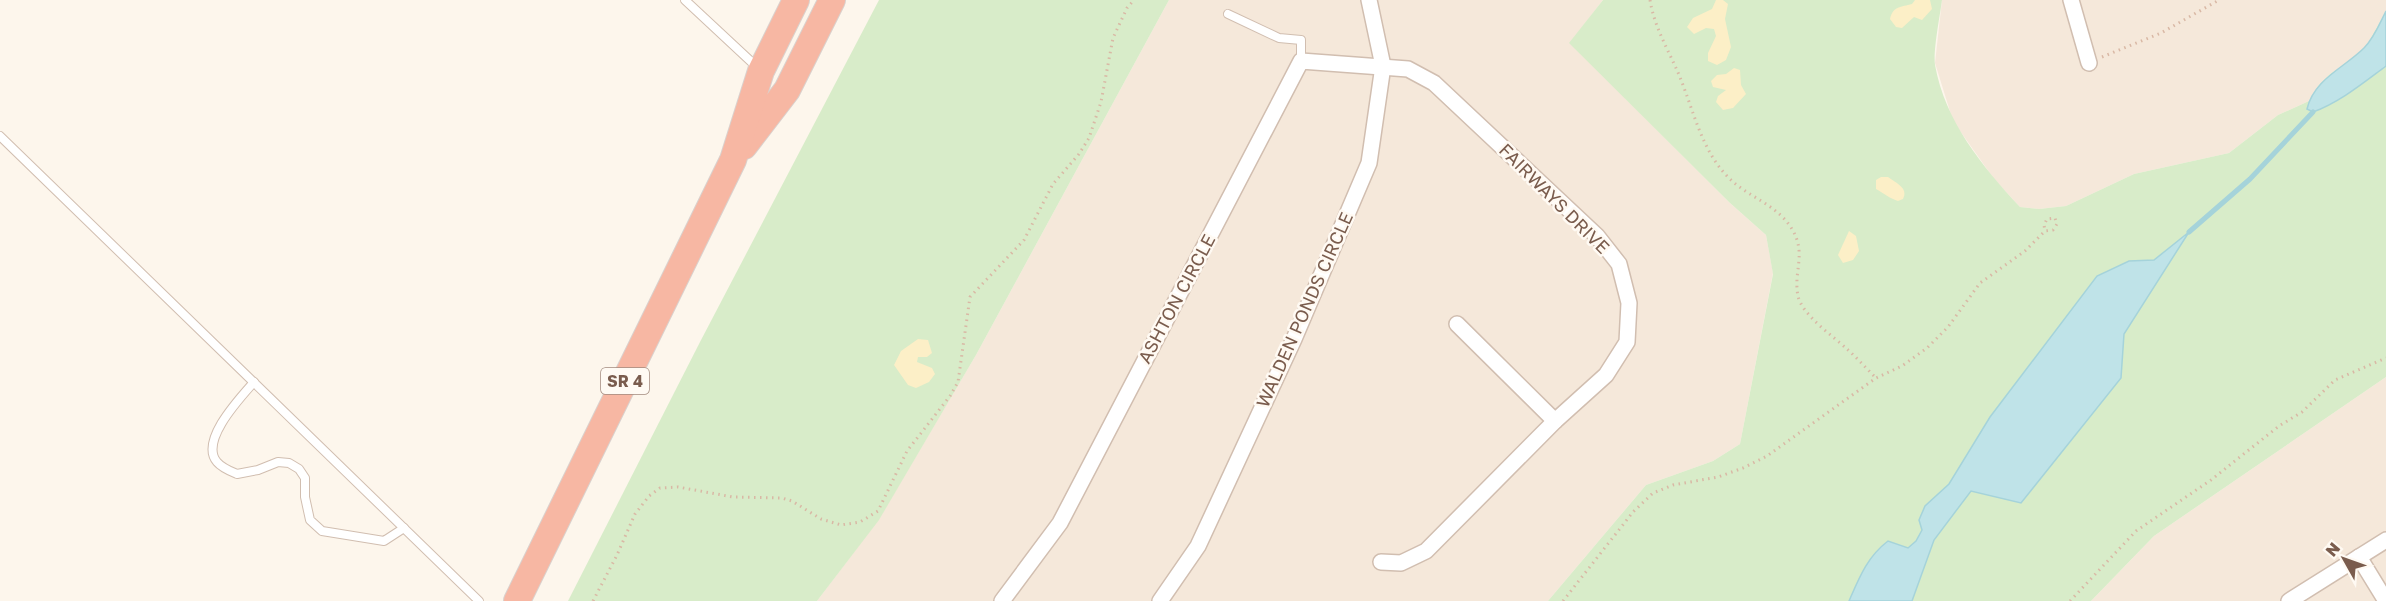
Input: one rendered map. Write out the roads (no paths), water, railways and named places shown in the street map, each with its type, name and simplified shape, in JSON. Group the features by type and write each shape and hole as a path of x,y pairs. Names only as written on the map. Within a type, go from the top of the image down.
{"highway":[{"name":"SR 4","path":"517,601 734,160 761,71 796,0"},
{"name":"SR 4","path":"734,160 787,90 832,0"}],"street":[{"name":"WALDEN PONDS CIRCLE","path":"1160,601 1198,546 1294,339 1369,163 1383,66 1369,0"},
{"path":"2071,0 2089,63"},
{"path":"1301,61 1383,66"},
{"name":"ASHTON CIRCLE","path":"1002,601 1060,523 1301,61"},
{"name":"FAIRWAYS DRIVE","path":"1381,562 1401,563 1426,551 1555,421 1606,375 1627,342 1629,303 1619,264 1597,236 1434,84 1408,69 1383,66"},
{"path":"1457,324 1555,421"},
{"path":"2289,601 2386,540"},
{"path":"2359,557 2386,601"}],"lane":[{"path":"685,0 761,71"},
{"path":"1228,14 1279,38 1301,40 1301,61"},
{"path":"0,136 479,601"},
{"path":"254,382 234,404 217,431 212,449 216,461 225,469 237,474 258,471 278,462 289,463 299,469 305,478 305,497 310,520 322,531 384,541 404,528"}],"water":[{"path":"2386,11 2386,66 2333,103 2313,112 2307,109 2316,90 2323,82 2368,44"},
{"path":"2189,232 2124,334 2121,378 2021,503 1971,491 1934,540 1912,601 1849,601 1864,568 1881,547 1888,541 1908,548 1916,541 1922,530 1919,520 1925,506 1949,484 1990,417 2097,276 2129,261 2154,260"}],"waterway":[{"path":"2189,232 2250,179 2313,112"}]}
